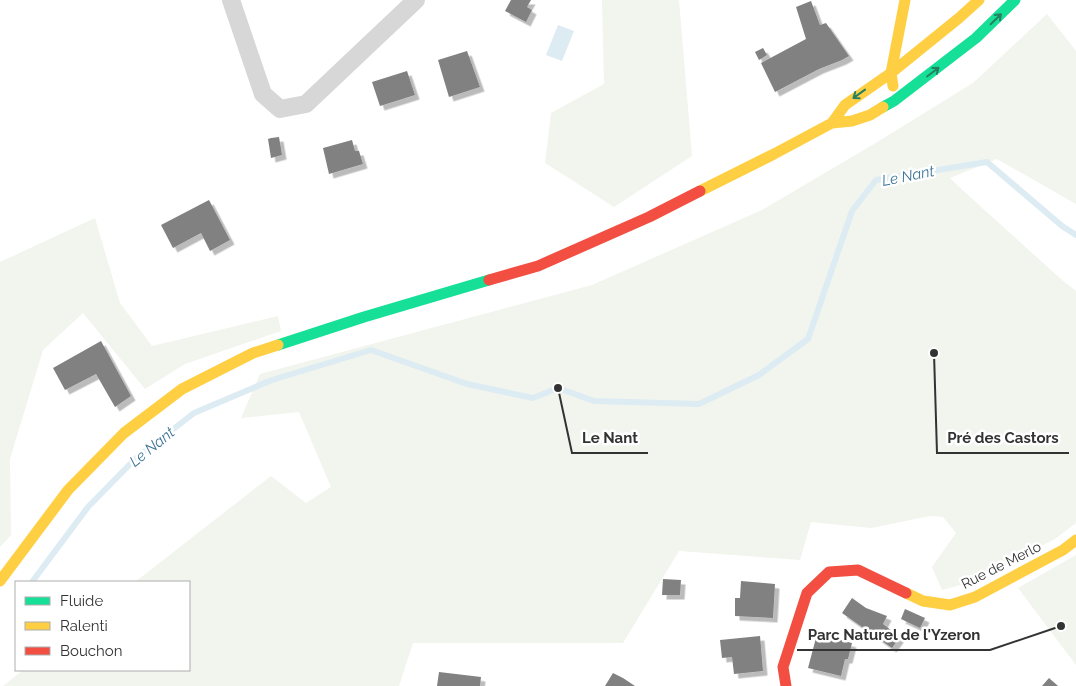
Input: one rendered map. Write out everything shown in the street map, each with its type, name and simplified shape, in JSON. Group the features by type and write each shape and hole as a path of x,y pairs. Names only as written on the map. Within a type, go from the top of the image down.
{"main road":[{"path":"894,101 892,73 905,0"},
{"path":"832,123 845,105 865,89 892,73 979,0"},
{"path":"0,581 68,490 124,433 182,389 253,353 364,317 538,266 649,217 832,123 852,121 870,115 894,101 935,71 976,38 1016,0"},
{"name":"Rue de Merlo","path":"786,686 783,667 807,593 830,572 858,570 923,601 950,605 975,597 1063,550 1076,540"}],"street":[{"path":"231,0 264,94 280,109 306,104 416,0"}],"shaded area":[{"path":"602,0 679,0 692,156 614,207 545,163 551,113 604,84"},
{"path":"1047,14 1076,51 1076,204 997,159 950,178 1076,291 1076,523 1055,539 972,582 942,590 932,567 956,533 943,517 930,516 871,528 811,522 800,560 679,551 623,643 413,643 399,686 3,686 22,671 190,671 190,581 136,581 271,476 306,503 331,487 299,412 241,418 260,374 592,285 762,210 973,83"},
{"path":"558,25 574,31 562,61 546,55"},
{"path":"95,218 120,303 152,346 278,316 281,331 185,364 145,389 83,313 43,350 10,459 11,535 0,547 0,262"},
{"path":"1076,555 1076,665 1018,588"}],"building":[{"path":"511,0 531,0 527,7 532,10 526,22 505,11"},
{"path":"811,1 820,25 826,23 849,56 775,92 761,63 806,39 796,7"},
{"path":"763,48 767,55 759,60 755,52"},
{"path":"467,51 480,87 449,97 438,60"},
{"path":"407,71 415,95 380,106 372,82"},
{"path":"279,137 282,155 271,158 268,139"},
{"path":"352,140 355,151 359,151 363,164 329,174 323,148"},
{"path":"209,200 230,240 210,251 201,233 173,248 161,225"},
{"path":"101,341 131,396 115,407 96,374 65,390 53,368"},
{"path":"663,579 681,580 680,595 662,595"},
{"path":"741,581 775,584 773,618 735,616 735,598 740,598"},
{"path":"852,598 866,608 887,616 883,624 900,637 892,648 842,613"},
{"path":"905,609 925,618 920,628 901,619"},
{"path":"817,634 852,643 848,659 845,659 841,676 808,668"},
{"path":"760,636 763,671 734,674 732,657 722,658 720,640"},
{"path":"439,672 481,677 480,686 437,686"},
{"path":"613,673 623,678 635,686 605,686"},
{"path":"1049,678 1058,686 1042,686"}],"waterway":[{"name":"Le Nant","path":"33,581 88,507 135,459 194,413 272,380 371,350 467,384 533,398 558,388 594,401 699,404 759,375 808,339 852,211 876,180 987,162 1062,226 1076,235"}],"traffic: fast":[{"path":"883,107 894,101 976,38 1015,0"},
{"path":"278,345 489,280"}],"traffic: slow":[{"path":"893,86 891,73 905,0"},
{"path":"832,123 845,105 891,73 979,0"},
{"path":"700,191 832,123 852,121 870,115 883,107"},
{"path":"0,581 68,490 124,433 182,389 253,353 278,345"},
{"path":"906,593 923,601 950,605 975,597 1063,550 1076,540"}],"traffic: jam":[{"path":"489,280 538,266 649,217 700,191"},
{"path":"786,686 783,667 807,593 829,572 858,570 906,593"}],"place":[{"name":"Pré des Castors","path":"934,353"},
{"name":"Le Nant","path":"558,388"},
{"name":"Parc Naturel de l'Yzeron","path":"1061,626"}]}
